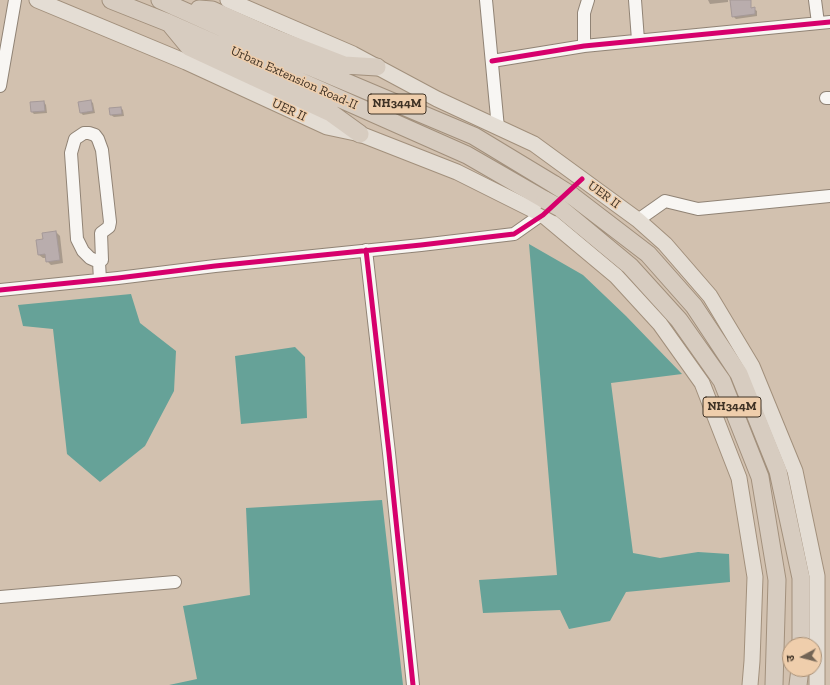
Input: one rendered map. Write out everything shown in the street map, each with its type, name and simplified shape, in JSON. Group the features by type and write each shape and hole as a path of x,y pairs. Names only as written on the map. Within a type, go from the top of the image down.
{"highway":[{"name":"Urban Extension Road-II","path":"111,0 169,23 467,156 550,207 630,266 680,320 722,381 760,476 777,580 774,685"},
{"path":"167,3 212,10 277,39 344,65 377,67"},
{"name":"Urban Extension Road-II","path":"167,3 289,58 474,136 565,191 648,254 694,306 739,374 778,471 801,578 801,637"},
{"path":"169,23 188,47 331,113 360,134"}],"main road":[{"name":"UER II","path":"37,0 186,62 328,128 360,134 550,207 660,324 702,383 739,478 755,577 750,685"},
{"name":"UER II","path":"228,0 353,54 437,99 534,144 638,220 665,244 710,296 752,366 795,471 817,576 817,685"}],"street":[{"path":"0,86 15,0"},
{"path":"486,0 498,128"},
{"path":"584,46 583,18 588,0"},
{"path":"635,0 638,40"},
{"path":"492,61 584,46 824,23 816,0"},
{"path":"99,262 90,258 83,251 77,239 72,153 74,139 84,133 95,135 98,139 102,150 105,173 110,222 109,227 101,233 102,260 99,262 100,280"},
{"path":"0,290 514,234 550,207 565,191 582,179"},
{"path":"638,220 665,200 698,209 830,196"},
{"path":"366,250 413,685"},
{"path":"0,597 175,582"}],"water":[{"path":"529,244 583,275 626,316 682,374 611,383 633,553 660,558 698,552 729,554 730,582 626,592 610,621 569,629 560,610 483,613 479,580 557,575"},
{"path":"131,294 140,323 176,351 174,391 145,446 100,482 67,454 53,329 23,326 18,305"},
{"path":"295,347 305,357 307,418 241,424 235,356"},
{"path":"382,500 403,685 169,685 197,679 183,606 250,595 246,508"}],"building":[{"path":"730,0 751,0 751,8 755,7 755,14 732,17"},
{"path":"91,100 93,111 80,113 78,102"},
{"path":"44,101 45,111 31,112 30,102"},
{"path":"121,107 122,114 110,115 109,108"},
{"path":"56,231 60,260 46,262 45,254 38,255 36,240 43,239 42,233"}],"cycle path":[{"path":"492,61 584,46 830,22"},
{"path":"0,290 514,234 543,215 582,179"},
{"path":"366,250 413,685"}]}
